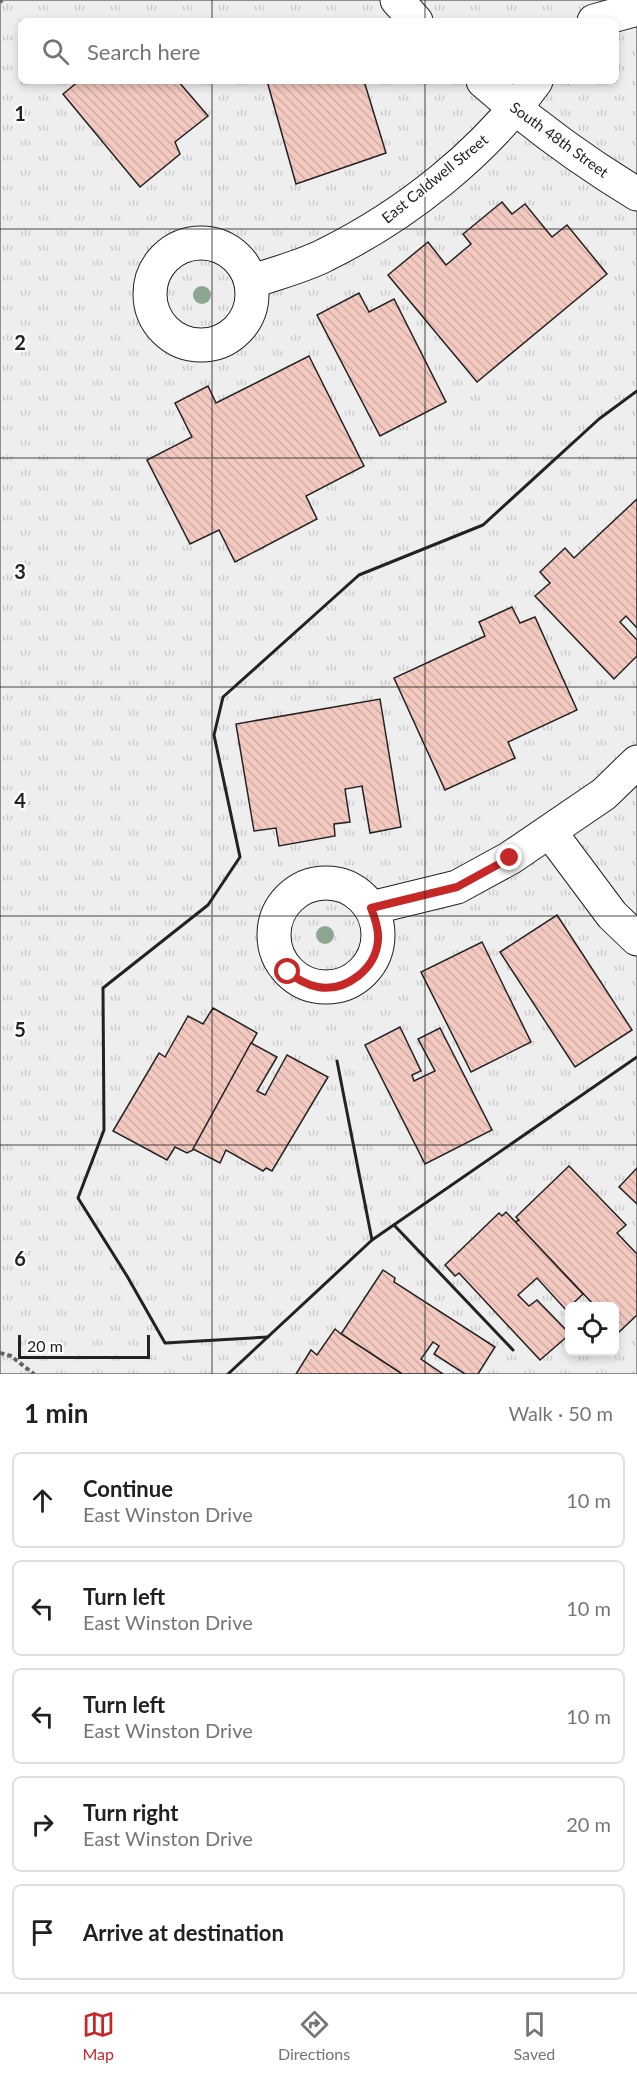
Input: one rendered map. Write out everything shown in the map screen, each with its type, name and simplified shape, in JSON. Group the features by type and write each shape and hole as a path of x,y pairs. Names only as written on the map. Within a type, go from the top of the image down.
{"street":[{"path":"397,0 413,18"},
{"path":"605,18 637,9"},
{"name":"South 48th Street","path":"486,84 515,109 589,165 637,194"},
{"name":"East Caldwell Street","path":"251,282 324,256 396,215 474,152 515,109 534,84"},
{"path":"371,908 457,887 510,858 604,794 637,762"},
{"path":"550,832 612,915 637,939"}],"path":[{"path":"0,1353 11,1356 34,1374"}],"green space":[{"path":"0,0 637,0 637,1374 0,1374"}],"building":[{"path":"75,84 181,84 208,116 175,142 180,154 140,187 63,94"},
{"path":"268,84 365,84 386,153 296,184"},
{"path":"502,202 512,214 525,204 552,237 567,225 607,274 477,382 388,275 428,242 446,265 471,244 463,234"},
{"path":"359,293 369,312 394,299 446,402 380,436 317,315"},
{"path":"309,356 364,466 306,496 317,519 235,562 219,530 190,544 147,460 192,437 175,403 208,386 216,403"},
{"path":"637,499 637,628 626,616 620,622 637,640 637,656 614,679 535,596 550,583 540,572 565,548 574,558"},
{"path":"512,607 520,623 535,617 577,710 508,742 515,758 445,790 394,678 485,636 479,622"},
{"path":"380,699 401,827 370,833 362,786 345,789 350,822 334,824 335,836 279,846 276,828 254,831 236,724"},
{"path":"557,915 632,1030 575,1067 500,952"},
{"path":"482,942 531,1042 471,1072 421,972"},
{"path":"213,1008 257,1033 193,1150 187,1153 175,1147 167,1160 113,1131 159,1053 165,1057 188,1016 203,1024"},
{"path":"400,1027 421,1071 412,1075 414,1081 435,1071 418,1039 440,1028 492,1130 425,1164 365,1045"},
{"path":"251,1043 277,1057 257,1091 265,1095 287,1055 328,1077 272,1171 266,1168 263,1171 226,1150 220,1163 193,1149"},
{"path":"569,1166 626,1225 617,1233 637,1254 637,1315 619,1332 619,1302 591,1302 515,1222 519,1220 516,1217"},
{"path":"637,1168 637,1204 619,1187"},
{"path":"506,1212 583,1294 574,1302 565,1302 565,1309 537,1278 518,1295 529,1306 537,1300 565,1329 565,1338 540,1360 459,1273 455,1276 445,1265 499,1213 502,1216"},
{"path":"383,1270 395,1278 394,1282 495,1347 478,1374 465,1374 434,1354 439,1346 433,1342 421,1359 443,1374 402,1374 341,1334"},
{"path":"335,1329 402,1374 296,1374 311,1350 317,1355"}],"wall":[{"path":"268,1337 165,1343 127,1276 78,1198 104,1130 103,988 208,905 240,857 214,735 223,697 359,575 483,525 599,419 637,391"},
{"path":"372,1240 637,1057"},
{"path":"228,1374 372,1240 337,1061"},
{"path":"394,1225 513,1350"}],"route":[{"path":"288,972 302,982 318,987 335,987 351,981 364,971 374,957 378,940 377,924 371,908 457,887 510,858"}]}
